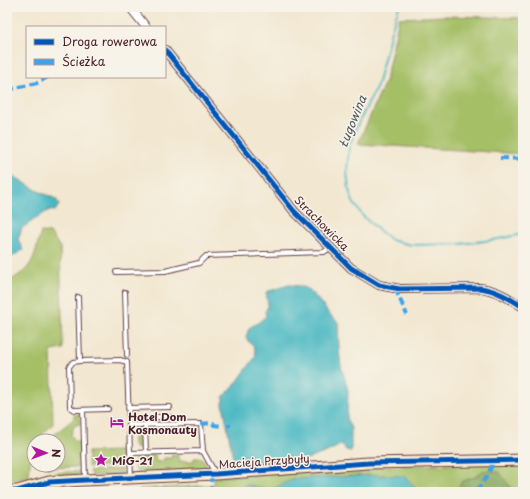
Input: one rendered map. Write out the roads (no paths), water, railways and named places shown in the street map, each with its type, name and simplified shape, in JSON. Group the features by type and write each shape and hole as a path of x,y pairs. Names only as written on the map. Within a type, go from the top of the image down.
{"street":[{"path":"130,7 145,26"},
{"name":"Strachowicka","path":"166,51 294,211 331,246 351,268 379,285 400,289 480,288 499,293 523,307"},
{"name":"Macieja Przybyły","path":"7,491 17,491 49,482 216,474 368,463 523,460"}],"lane":[{"path":"116,272 165,271 199,263 206,256 324,252 331,246"},
{"path":"125,292 127,355"},
{"path":"78,297 80,361"},
{"path":"108,409 75,410 70,407 69,367 73,362 120,360 127,362 131,478"},
{"path":"128,408 170,407"},
{"path":"83,410 85,480"},
{"path":"145,424 156,417 170,417"},
{"path":"145,424 146,452"},
{"path":"129,425 201,424 203,451 216,474"},
{"path":"130,453 203,451"}],"water":[{"path":"7,172 38,191 56,199 59,205 55,211 49,210 22,228 18,239 23,250 8,259"},
{"path":"289,285 300,286 308,289 330,315 338,322 341,366 348,390 347,420 351,428 351,451 346,450 340,445 318,456 299,461 282,462 276,460 237,463 233,458 223,397 235,385 256,356 254,346 246,337 249,328 266,316 265,312 268,306 266,292"},
{"path":"373,475 404,476 413,485 416,492 245,492 242,486 249,485 262,489 271,489 292,479"}],"waterway":[{"name":"Ługowina","path":"399,7 377,86 355,130 349,147 347,172 349,190 353,202 363,216 391,240 412,245 460,244 493,240 523,234"}],"place":[{"name":"Hotel Dom Kosmonauty","path":"117,422"},
{"name":"MiG-21","path":"101,460"}]}
